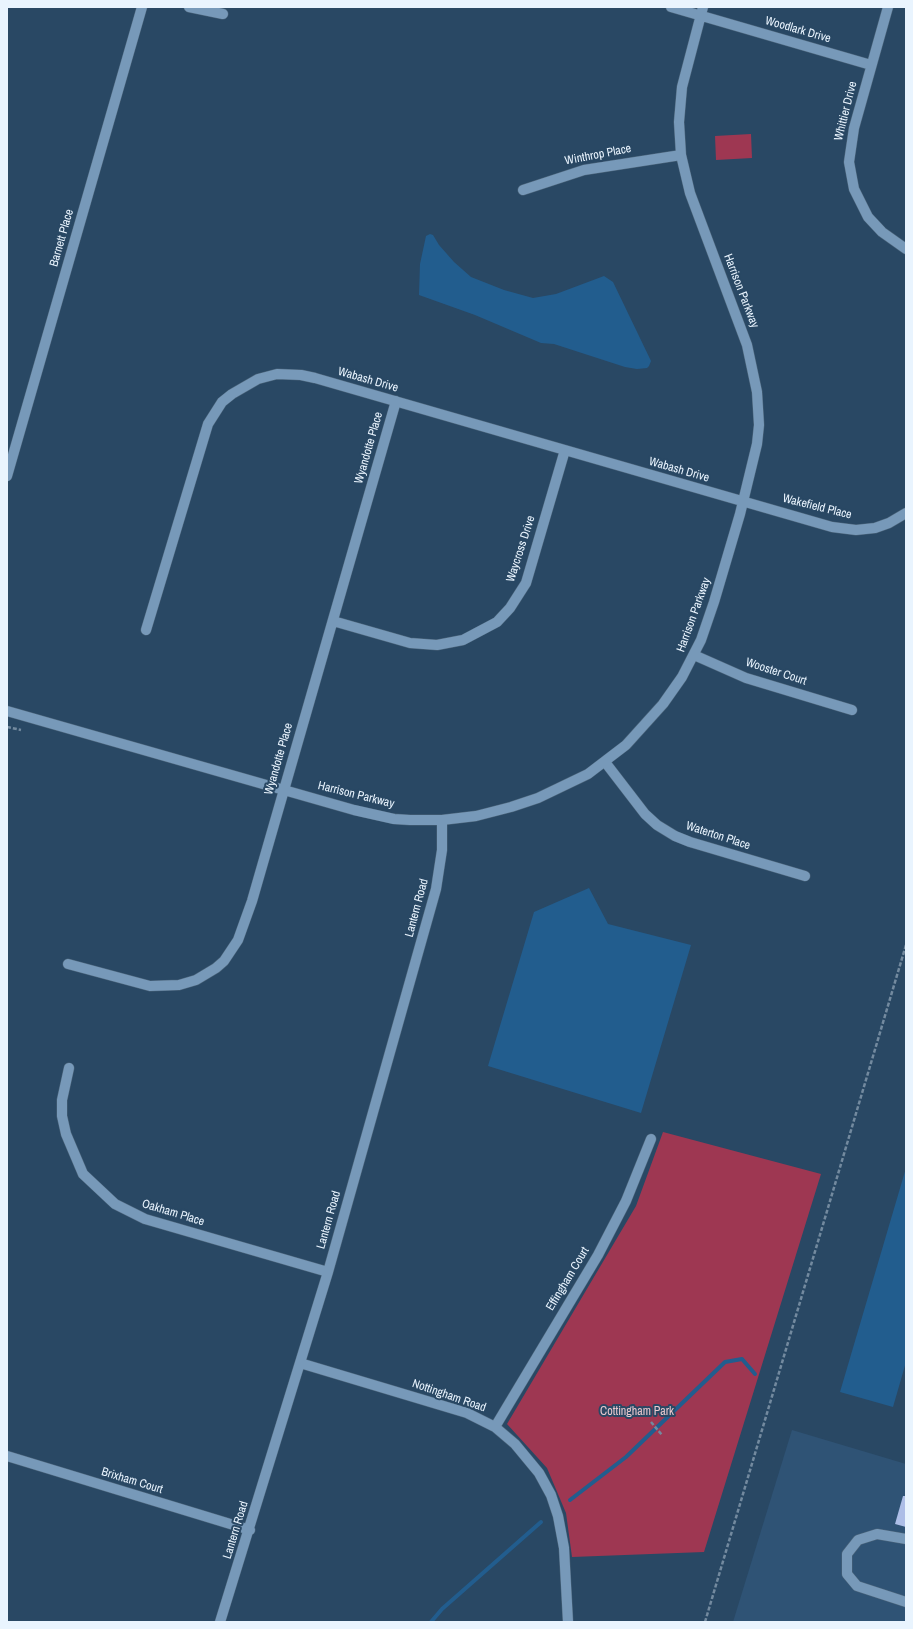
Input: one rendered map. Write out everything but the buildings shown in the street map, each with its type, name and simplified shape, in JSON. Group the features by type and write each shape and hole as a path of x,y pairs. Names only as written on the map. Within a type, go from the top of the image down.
{"street":[{"name":"Barnett Place","path":"7,476 142,7"},
{"path":"189,7 223,14"},
{"name":"Woodlark Drive","path":"671,7 702,11 871,65"},
{"name":"Whittier Drive","path":"888,7 851,138 849,162 858,199 868,217 882,232 906,249"},
{"name":"Harrison Parkway","path":"7,710 374,815 410,820 442,820 476,816 511,808 565,786 605,762 626,745 663,704 694,655 714,602 743,502 757,444 758,410 754,376 742,330 690,193 681,155 679,122 682,87 702,11"},
{"name":"Winthrop Place","path":"523,190 584,170 681,155"},
{"name":"Wabash Drive","path":"146,630 205,431 214,414 227,398 239,389 258,379 287,374 316,378 743,502"},
{"name":"Wyandotte Place","path":"68,964 130,982 163,987 189,983 216,968 229,954 242,932 396,401"},
{"name":"Waycross Drive","path":"333,621 410,643 438,645 463,640 481,632 497,622 510,608 526,583 564,450"},
{"name":"Wakefield Place","path":"743,502 832,527 856,530 875,528 889,523 906,513"},
{"name":"Wooster Court","path":"694,655 746,678 852,710"},
{"name":"Waterton Place","path":"605,762 645,814 657,825 675,836 690,842 805,876"},
{"name":"Lantern Road","path":"220,1622 250,1530 328,1272 436,889 442,850 442,820"},
{"name":"Oakham Place","path":"69,1068 62,1100 62,1116 66,1134 83,1174 115,1204 145,1219 328,1272"},
{"name":"Effingham Court","path":"495,1427 598,1255 626,1200 651,1139"},
{"name":"Nottingham Road","path":"300,1362 467,1413 495,1427 510,1439 534,1465 555,1506 564,1548 568,1622"},
{"name":"Brixham Court","path":"7,1456 250,1530"},
{"path":"906,1539 877,1534 858,1540 847,1554 847,1574 857,1586 906,1602"}],"path":[{"path":"7,727 21,730"},
{"path":"705,1622 906,945"},
{"path":"651,1422 662,1435"}],"shaded area":[{"path":"430,234 433,235 439,245 454,262 471,277 504,290 533,298 556,294 604,276 613,282 651,361 649,366 647,368 637,369 625,367 554,344 541,343 475,315 419,295 420,264 426,236"},
{"path":"589,888 608,924 691,945 641,1113 488,1066 534,912"},
{"path":"906,1168 906,1362 893,1407 840,1392"},
{"path":"792,1430 906,1464 906,1622 733,1622"}],"green space":[{"path":"751,134 752,158 716,160 715,136"},
{"name":"Cottingham Park","path":"663,1132 821,1174 704,1552 572,1557 566,1513 547,1468 507,1424 636,1206"}],"waterway":[{"path":"570,1500 626,1457 725,1362 742,1359 755,1374"},
{"path":"431,1622 442,1609 541,1522"}]}
